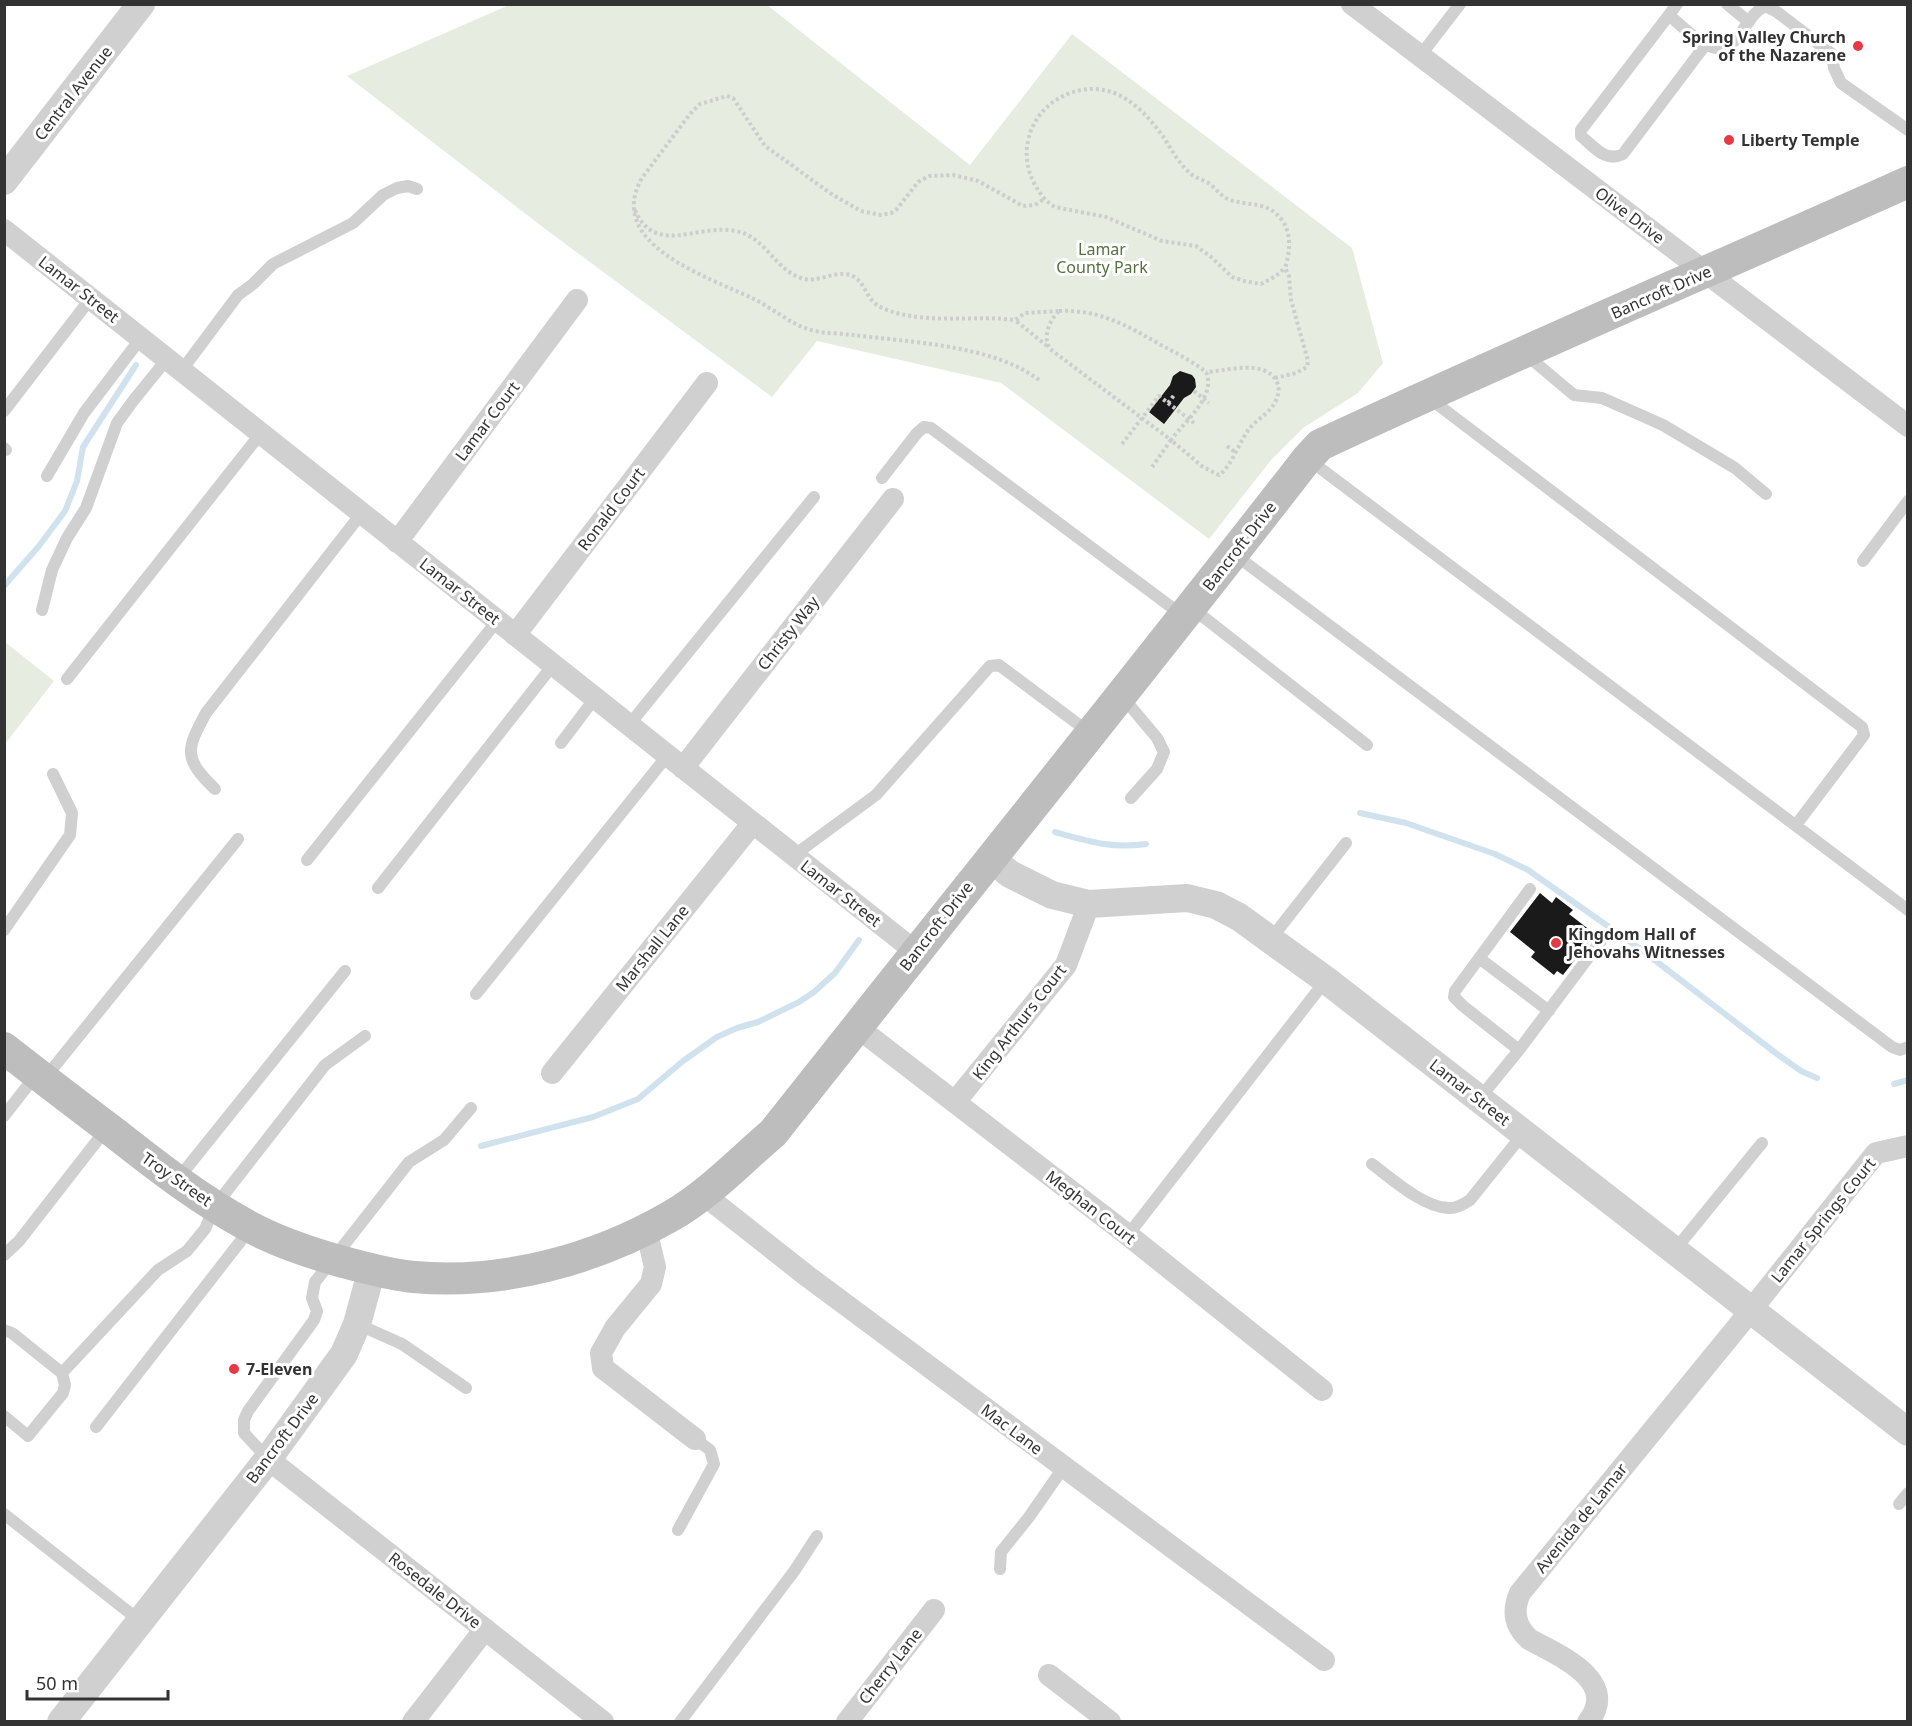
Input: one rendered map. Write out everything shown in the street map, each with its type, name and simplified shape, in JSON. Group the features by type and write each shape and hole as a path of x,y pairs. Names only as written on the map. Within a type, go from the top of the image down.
{"main road":[{"name":"Bancroft Drive","path":"372,1269 414,1277 478,1277 536,1268 578,1258 646,1229 703,1194 773,1133 1320,445 1426,395 1707,273 1908,182"},
{"name":"Troy Street","path":"4,1048 177,1181 215,1206 292,1247 372,1269"}],"street":[{"name":"Central Avenue","path":"4,181 141,4"},
{"name":"Olive Drive","path":"1352,4 1908,426"},
{"name":"Lamar Street","path":"4,230 916,952"},
{"name":"Lamar Court","path":"398,542 577,300"},
{"name":"Ronald Court","path":"515,635 707,383"},
{"name":"Christy Way","path":"675,762 893,498"},
{"name":"Marshall Lane","path":"552,1073 752,824"},
{"name":"Lamar Street","path":"990,858 1010,874 1052,895 1089,904 1190,898 1224,909 1239,917 1326,981 1908,1432"},
{"name":"King Arthurs Court","path":"955,1102 1066,965 1089,904"},
{"name":"Meghan Court","path":"857,1027 1128,1235 1322,1390"},
{"name":"Lamar Springs Court","path":"1750,1311 1876,1153 1908,1146"},
{"name":"Mac Lane","path":"703,1194 807,1276 1324,1660"},
{"path":"646,1229 655,1268 651,1284 615,1329 601,1353 603,1368 695,1439"},
{"name":"Bancroft Drive","path":"61,1722 268,1458 344,1354 357,1324 372,1269"},
{"name":"Avenida de Lamar","path":"1588,1722 1596,1699 1592,1682 1581,1668 1529,1639 1523,1633 1515,1618 1516,1601 1525,1586 1750,1311"},
{"name":"Rosedale Drive","path":"268,1458 603,1722"},
{"name":"Cherry Lane","path":"846,1722 934,1610"},
{"path":"413,1722 485,1629"},
{"path":"1049,1675 1110,1722"}],"lane":[{"path":"1420,56 1460,4"},
{"path":"1677,4 1581,130 1581,136 1607,158 1615,158 1623,154 1706,44"},
{"path":"1727,4 1749,22"},
{"path":"1669,15 1706,44 1715,49 1726,48 1735,40 1756,11 1765,6 1777,12 1832,54 1834,68 1841,83 1908,130"},
{"path":"42,610 52,570 67,538 86,508 117,423 133,400 174,365 238,296 273,264 352,223 384,195 408,186 417,189"},
{"path":"4,411 91,298"},
{"path":"47,476 84,413 141,338"},
{"path":"1523,353 1574,395 1602,398 1662,425 1735,468 1766,494"},
{"path":"1426,395 1862,727 1863,735 1796,825"},
{"path":"882,478 917,433 924,427 931,428 1188,612 1367,745"},
{"path":"67,679 261,434"},
{"path":"1307,459 1908,909"},
{"path":"629,725 814,497"},
{"path":"1863,561 1908,501"},
{"path":"215,789 199,774 189,756 192,739 206,713 362,514"},
{"path":"1233,553 1892,1047 1900,1050 1908,1047"},
{"path":"307,860 497,621"},
{"path":"378,888 553,665"},
{"path":"794,856 876,795 990,666 999,665 1090,733"},
{"path":"1120,694 1157,738 1164,752 1157,769 1131,798"},
{"path":"561,743 595,698"},
{"path":"476,994 675,762"},
{"path":"4,930 70,835 72,813 53,774"},
{"path":"4,1116 40,1077 238,838"},
{"path":"1270,940 1346,843"},
{"path":"1519,1050 1454,997 1455,991 1530,889"},
{"path":"1479,1099 1603,938"},
{"path":"1479,958 1549,1011"},
{"path":"177,1181 345,971"},
{"path":"1128,1235 1326,981"},
{"path":"62,1373 158,1270 188,1251 205,1229 215,1206 325,1065 365,1036"},
{"path":"268,1458 244,1433 244,1420 248,1411 314,1320 317,1311 312,1298 315,1282 409,1162 444,1140 471,1108"},
{"path":"4,1255 19,1241 107,1128"},
{"path":"1372,1164 1416,1196 1434,1205 1449,1208 1461,1206 1470,1200 1523,1134"},
{"path":"1674,1251 1762,1143"},
{"path":"96,1427 251,1227"},
{"path":"357,1324 402,1344 466,1388"},
{"path":"4,1330 12,1333 62,1373 65,1385 63,1393 28,1436 4,1416"},
{"path":"678,1530 714,1464 710,1450 695,1439"},
{"path":"1000,1569 1000,1552 1029,1517 1063,1468"},
{"path":"1899,1504 1908,1493"},
{"path":"4,1514 141,1622"},
{"path":"680,1722 795,1570 817,1536"}],"path":[{"path":"1084,90 1108,91 1126,99 1136,106 1163,136 1193,176 1210,184 1226,198 1260,204 1275,212 1288,232 1288,257 1285,268 1261,284 1244,281 1232,277 1196,246 1162,241 1112,219 1055,207 1044,199 1028,172 1027,140 1035,122 1045,108 1068,93 1084,90"},
{"path":"1039,380 1015,366 965,351 808,329 753,298 675,262 641,230 634,215 632,202 642,178 690,114 699,104 727,96 733,99 765,146 833,195 861,212 882,215 891,213 897,209 918,182 929,176 953,175 978,180 1023,206 1035,206 1044,199"},
{"path":"632,202 640,221 648,230 659,235 720,230 736,231 754,238 784,268 804,279 814,280 847,274 859,279 876,305 894,312 930,319 994,317 1015,320 1203,467 1219,475 1226,470 1252,426 1276,402 1280,389 1275,378 1263,370 1249,367 1206,372 1141,333 1112,318 1094,313 1059,311 1025,313 1015,320"},
{"path":"1275,378 1296,373 1307,367 1308,361 1291,300 1289,276 1285,268"},
{"path":"1050,349 1047,345 1048,328 1051,320 1059,311"},
{"path":"1152,466 1204,399 1208,385 1206,372"},
{"path":"1194,391 1209,403"},
{"path":"1168,403 1175,394"},
{"path":"1122,444 1159,396 1194,423"},
{"path":"1227,446 1235,452"}],"green space":[{"name":"Lamar County Park","path":"509,5 767,5 970,165 1072,34 1352,248 1383,363 1358,393 1303,428 1271,460 1209,539 1001,383 817,341 772,397 548,231 347,76"},
{"path":"5,642 54,681 5,744"}],"building":[{"path":"1180,371 1192,375 1196,387 1184,398 1164,424 1149,412 1170,385 1173,376"},
{"name":"Kingdom Hall of Jehovahs Witnesses","path":"1540,893 1552,903 1556,897 1573,910 1569,914 1595,934 1563,975 1557,971 1554,975 1531,957 1535,952 1510,932"}],"waterway":[{"path":"4,586 39,546 65,511 77,481 83,447 136,365"},
{"path":"1360,813 1406,823 1495,854 1528,870 1639,948 1777,1054 1801,1071 1817,1078"},
{"path":"1055,832 1111,845 1146,844"},
{"path":"481,1146 593,1117 638,1099 683,1061 717,1037 758,1022 814,992 835,973 859,940"},
{"path":"1894,1084 1908,1080"}],"place":[{"name":"Spring Valley Church of the Nazarene","path":"1858,46"},
{"name":"Liberty Temple","path":"1729,140"},
{"name":"Kingdom Hall of Jehovahs Witnesses","path":"1556,943"},
{"name":"7-Eleven","path":"234,1369"}]}
